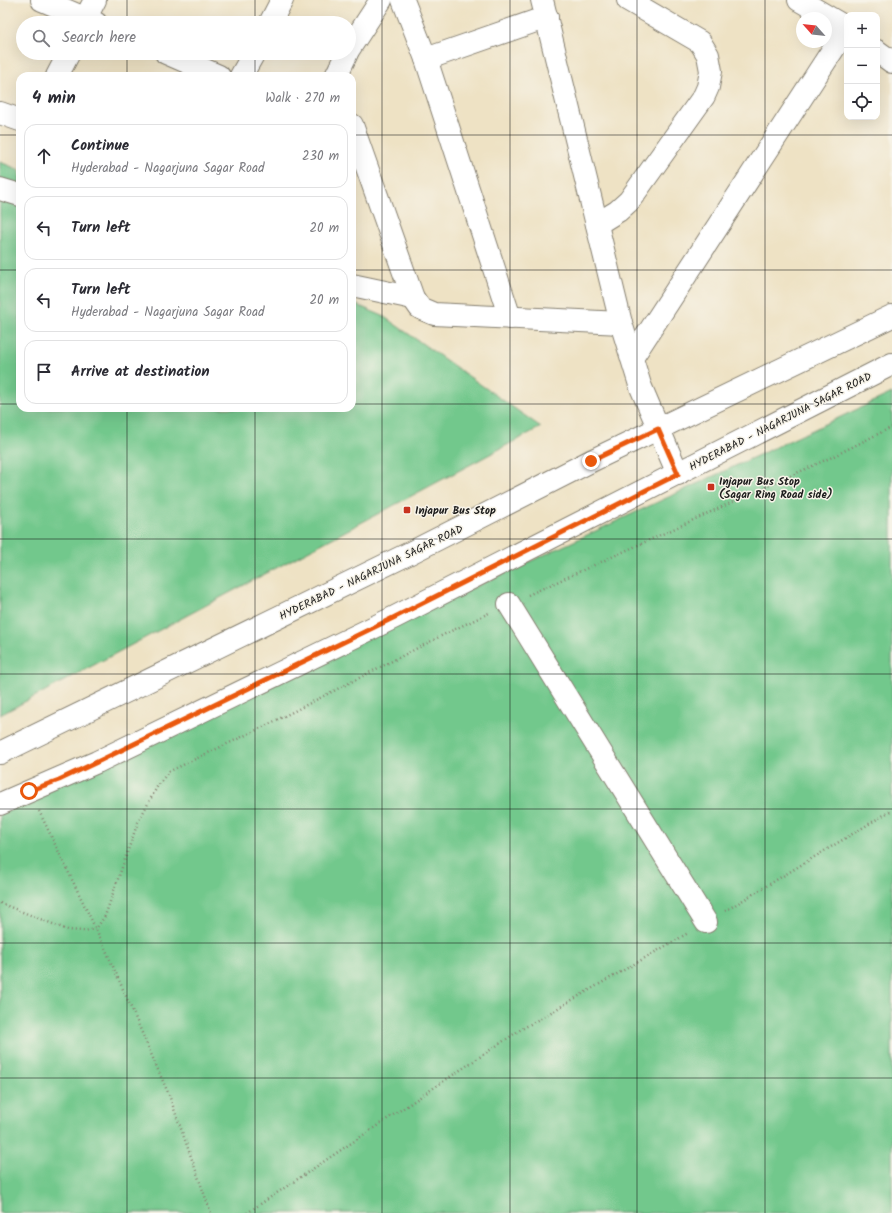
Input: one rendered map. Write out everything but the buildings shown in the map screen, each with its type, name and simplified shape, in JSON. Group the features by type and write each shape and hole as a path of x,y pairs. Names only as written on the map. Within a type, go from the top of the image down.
{"street":[{"path":"42,0 90,16"},
{"path":"274,16 282,0"},
{"path":"356,39 382,0"},
{"path":"403,0 426,59 510,318"},
{"path":"597,224 618,211 629,201 708,87 711,71 708,55 700,42 628,0"},
{"path":"799,0 844,26"},
{"path":"426,59 544,8 621,323 640,385 678,474"},
{"path":"632,358 844,33"},
{"path":"880,53 892,62"},
{"path":"59,72 65,60"},
{"path":"182,60 210,72"},
{"path":"243,72 250,60"},
{"path":"338,72 344,60"},
{"path":"0,113 16,119"},
{"path":"356,140 413,298 420,308 434,314 621,323"},
{"path":"0,189 16,194"},
{"path":"356,286 413,298"},
{"name":"HYDERABAD - NAGARJUNA SAGAR ROAD","path":"0,753 393,561 658,429 892,316"},
{"name":"HYDERABAD - NAGARJUNA SAGAR ROAD","path":"0,804 59,780 104,759 395,617 892,364"},
{"path":"510,604 706,922"}],"path":[{"path":"0,903 68,930 84,931 96,928 105,916 127,858 138,822 157,787 168,772 266,726 449,632 656,535 832,457 892,427"},
{"path":"29,791 96,928 169,1095 211,1213"},
{"path":"247,1213 520,1030 706,922 892,810"}],"green space":[{"path":"0,162 16,168 16,412 356,412 356,305 383,316 541,427 0,715"},
{"path":"892,393 892,1213 0,1213 0,808"}],"place":[{"name":"Injapur Bus Stop (Sagar Ring Road side)","path":"711,487"},
{"name":"Injapur Bus Stop","path":"407,510"}],"route":[{"path":"29,791 59,780 97,762 395,617 588,518 678,474 658,429 591,461"}]}
